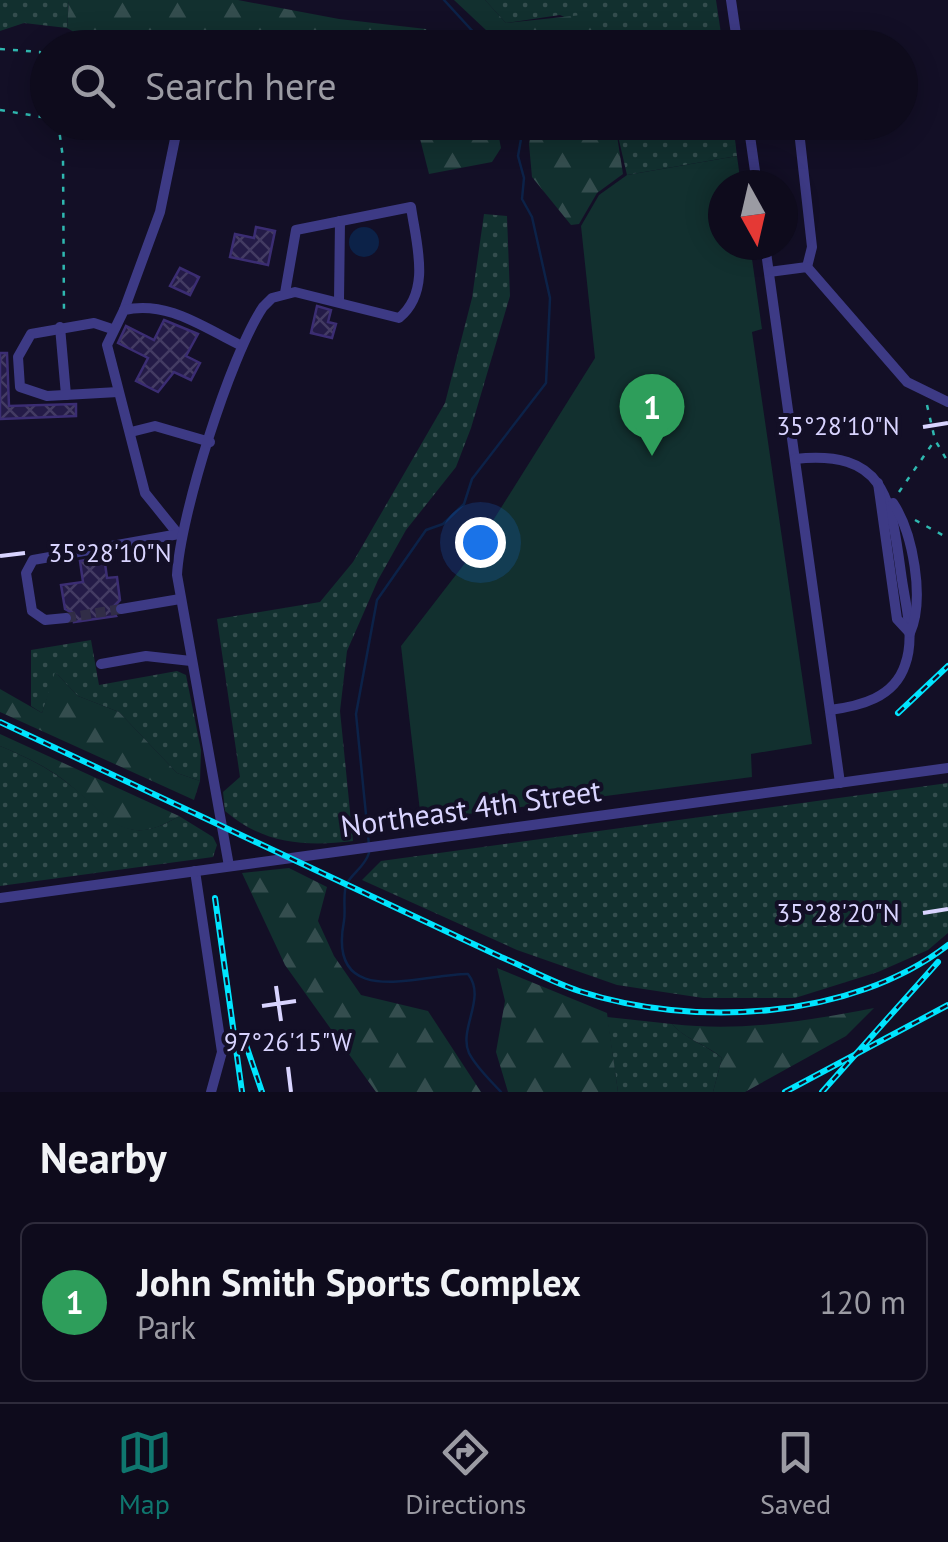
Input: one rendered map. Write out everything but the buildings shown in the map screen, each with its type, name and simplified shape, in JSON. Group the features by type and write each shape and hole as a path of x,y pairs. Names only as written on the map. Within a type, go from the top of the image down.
{"street":[{"path":"731,0 735,30"},
{"path":"175,140 160,212 124,310 112,329 106,356 131,432 145,493 181,534"},
{"path":"751,140 755,170"},
{"path":"800,140 812,247 807,267"},
{"path":"229,866 180,599 177,575 181,534 242,346 262,307 285,293 339,301 390,319 399,318 408,310 421,276 411,208 296,230 285,293"},
{"path":"339,301 340,221"},
{"path":"767,260 840,783"},
{"path":"769,272 807,267"},
{"path":"807,267 906,382 948,402"},
{"path":"124,310 163,308 242,346"},
{"path":"112,329 94,323 30,334 18,357 20,387 31,394 66,396 118,392"},
{"path":"60,326 66,396"},
{"path":"131,432 154,426 210,442"},
{"path":"795,459 842,458 878,482 892,501 904,522 918,616 910,634"},
{"path":"878,482 897,619 910,634"},
{"path":"830,710 860,706 890,688 906,664 910,634 892,501"},
{"path":"66,618 45,620 32,611 26,573 34,560 181,534"},
{"path":"122,609 180,599"},
{"path":"101,664 146,656 191,661"},
{"name":"Northeast 4th Street","path":"0,898 948,768"},
{"path":"196,871 222,1052 212,1092"}],"path":[{"path":"0,49 30,51"},
{"path":"0,110 30,119"},
{"path":"59,140 66,309 60,326"},
{"path":"925,394 935,440 948,462"},
{"path":"892,501 935,440"},
{"path":"904,522 922,521 948,538"}],"green space":[{"path":"0,0 69,0 67,28 24,23 0,31"},
{"path":"69,0 238,0 427,30 70,30 67,28"},
{"path":"454,0 485,0 506,23 582,15 594,30 486,30"},
{"path":"485,0 716,0 720,30 592,30 560,15 506,23"},
{"path":"420,140 499,140 501,148 492,162 429,174"},
{"path":"530,140 618,140 623,174 597,193 579,224 571,225 532,177"},
{"path":"619,140 735,140 737,156 627,175"},
{"path":"737,156 739,170 708,170 708,260 752,260 762,329 752,332 812,744 751,754 752,777 421,820 401,646 472,554 595,358 581,226 599,195 627,175"},
{"path":"484,214 507,216 510,296 471,428 456,467 406,530 378,580 347,651 340,711 353,841 302,843 270,837 225,811 223,792 240,777 217,619 320,602 353,562 445,403 472,298"},
{"path":"91,640 99,685 177,671 186,675 201,750 200,781 177,773 119,712 78,696 56,673 42,713 31,706 31,650"},
{"path":"55,672 78,696 119,712 177,773 200,781 194,800 0,712 0,689 42,713"},
{"path":"0,734 179,816 145,830 119,825 54,773 0,746"},
{"path":"0,746 54,773 119,825 145,830 179,816 213,837 217,845 213,857 0,886"},
{"path":"948,783 948,933 928,950 878,972 795,998 703,998 617,985 517,950 362,880 381,861"},
{"path":"289,868 327,887 318,921 334,956 361,995 428,1011 481,1092 376,1092 285,965 242,873"},
{"path":"497,968 607,1013 618,1092 508,1092 496,1052 505,1001"},
{"path":"874,1008 846,1036 745,1092 713,1092 722,1058 672,1024 749,1026"},
{"path":"607,1017 672,1024 716,1053 722,1058 713,1092 618,1092"}],"water":[{"path":"364,227 378,236 379,242 370,256 364,257 350,248 349,242 358,228"}],"waterway":[{"path":"444,0 472,30"},
{"path":"369,845 356,714 377,600 426,530 443,524 464,504 472,479 546,383 550,298 532,217 522,199 524,178 518,156 521,140"},
{"path":"369,853 347,883 345,892 342,950 350,968 364,978 383,982 468,974 475,993 467,1034 469,1053 501,1092"}],"tunnel":[{"path":"66,618 121,609"}],"railway":[{"path":"898,713 948,666"},
{"path":"0,722 549,979 624,1003 720,1012 770,1010 819,1002 865,989 909,970 948,945"},
{"path":"215,898 242,1092"},
{"path":"822,1092 938,962"},
{"path":"785,1092 948,1005"},
{"path":"246,1045 262,1092"}],"place":[{"name":"John Smith Sports Complex","path":"652,456"}]}
